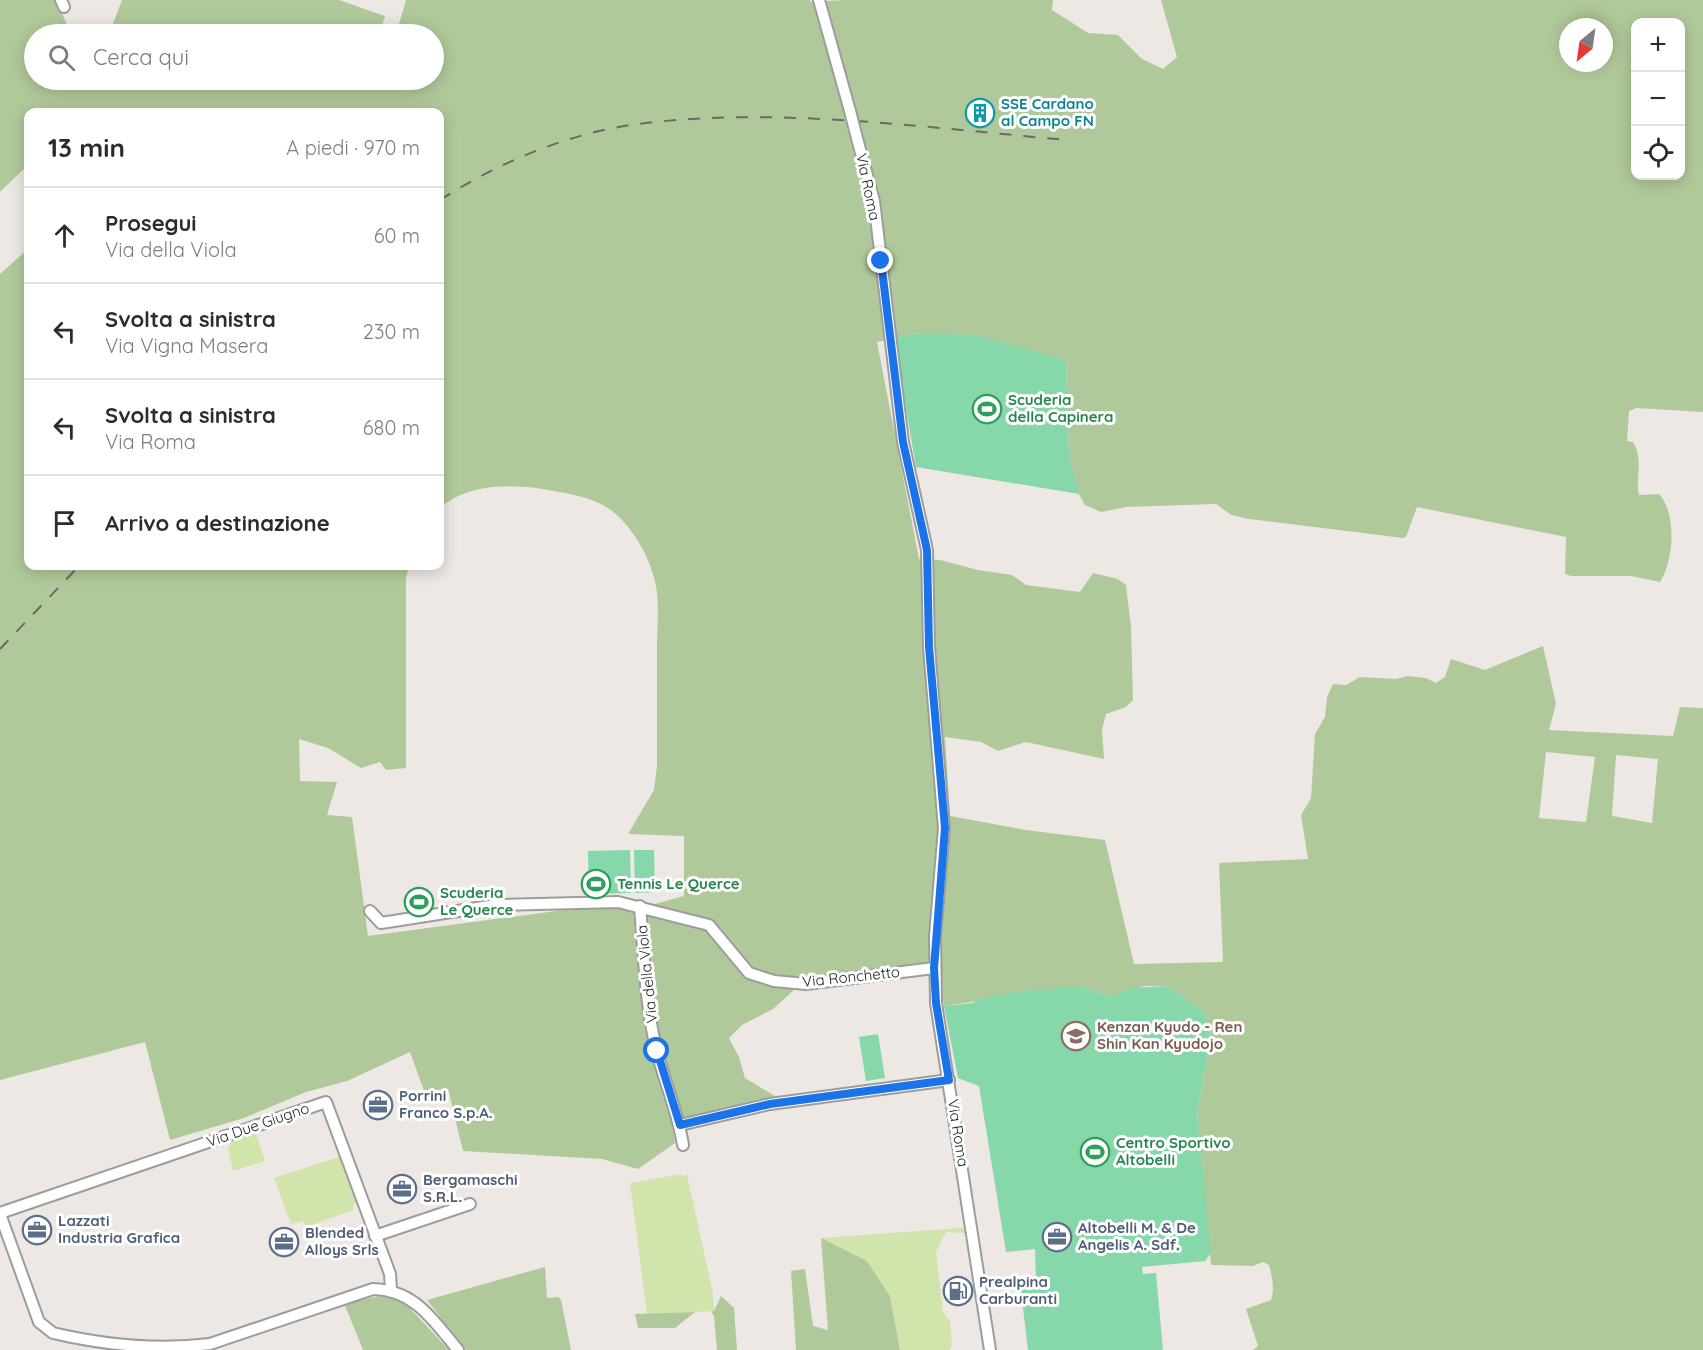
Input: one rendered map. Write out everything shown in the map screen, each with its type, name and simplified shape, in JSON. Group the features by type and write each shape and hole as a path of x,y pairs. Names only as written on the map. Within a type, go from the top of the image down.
{"street":[{"name":"Via Roma","path":"819,0 874,201 903,442 927,550 929,647 945,828 934,968 936,1003 991,1348"},
{"name":"Via Ronchetto","path":"370,911 381,923 496,905 618,902 709,925 749,973 774,981 806,984 934,968"},
{"name":"Via della Viola","path":"640,906 645,973 657,1051 680,1125 683,1145"},
{"path":"680,1125 770,1104 949,1080"},
{"name":"Via Due Giugno","path":"0,1214 327,1101 390,1274 391,1290"},
{"path":"375,1236 470,1204"},
{"path":"0,1214 39,1322 46,1330 74,1338 166,1350 210,1344 373,1289 391,1290 408,1298 429,1315 458,1350"}],"green space":[{"path":"0,0 55,0 67,24 24,24 24,90 444,90 444,24 399,24 406,0 810,0 811,2 1053,0 1052,10 1088,33 1118,35 1142,59 1163,69 1177,57 1161,0 1703,0 1703,412 1636,408 1629,411 1627,441 1633,442 1638,455 1639,495 1659,494 1669,513 1671,550 1665,573 1660,582 1631,576 1571,576 1565,574 1566,537 1417,507 1406,537 1403,538 1249,519 1231,515 1216,504 1126,507 1101,512 1085,505 1076,489 1069,457 1066,360 917,333 877,342 919,559 940,560 978,570 1012,575 1026,585 1080,592 1093,573 1118,579 1126,585 1131,627 1133,700 1126,707 1106,714 1102,730 1104,759 1026,742 998,751 981,742 945,737 950,816 1026,830 1105,840 1134,964 1223,962 1219,863 1308,859 1301,815 1311,798 1315,734 1325,717 1327,697 1333,684 1346,685 1360,677 1396,679 1408,676 1426,678 1436,683 1445,677 1451,659 1485,670 1543,646 1556,704 1549,730 1673,736 1680,707 1703,708 1703,1350 1253,1350 1258,1346 1246,1309 1271,1300 1273,1287 1269,1265 1263,1262 1253,1266 1211,1265 1197,1114 1211,1037 1204,1012 1167,986 1144,986 1109,997 1082,986 944,1006 937,965 819,976 796,988 773,1009 742,1025 729,1038 739,1057 745,1078 775,1096 683,1121 661,1051 644,919 655,904 684,896 684,836 628,834 654,790 657,766 658,607 655,581 647,557 634,534 617,515 593,501 543,489 502,486 463,494 444,505 444,108 24,108 24,169 0,192","holes":["1546,752 1595,757 1586,822 1539,818","1616,755 1658,759 1652,823 1612,816"]},
{"path":"122,0 339,0 385,16 383,24 113,24"},
{"path":"24,253 24,570 408,570 406,578 406,768 386,770 380,762 361,768 328,748 299,739 300,781 337,782 327,815 352,817 368,936 586,907 635,909 638,965 645,1021 675,1143 638,1169 602,1159 463,1151 448,1089 426,1096 410,1052 347,1081 306,1092 244,1118 170,1140 145,1042 0,1080 0,274"},
{"name":"Scuderia della Capinera","path":"917,333 975,335 1066,360 1069,457 1079,494 916,467 894,338"},
{"path":"630,850 631,893 589,894 588,851"},
{"path":"634,850 654,850 655,892 635,893"},
{"name":"Centro Sportivo Altobelli","path":"1082,986 1109,997 1131,988 1167,986 1204,1012 1211,1037 1197,1114 1211,1253 1205,1261 1142,1267 1143,1274 1156,1273 1163,1350 1028,1350 1020,1283 1036,1282 1035,1249 1006,1252 979,1086 958,1078 944,1006 973,1003 978,999 1021,991"},
{"path":"878,1034 885,1078 866,1081 859,1037"},
{"path":"256,1133 265,1161 233,1171 228,1149 232,1139"},
{"path":"342,1156 358,1202 353,1204 353,1210 306,1227 304,1221 291,1224 274,1178"},
{"path":"682,1174 682,1176 687,1175 713,1293 714,1311 647,1314 630,1183"},
{"path":"966,1229 967,1233 946,1232 936,1252 943,1311 950,1321 952,1345 949,1350 900,1350 890,1296 867,1261 821,1238"},
{"path":"821,1238 867,1261 890,1296 900,1350 796,1350 791,1271 805,1269 813,1326 828,1330"},
{"path":"545,1267 547,1298 558,1297 561,1300 571,1350 466,1350 427,1300"},
{"path":"386,1295 406,1304 449,1350 363,1350 344,1303"},
{"path":"721,1296 734,1308 737,1350 717,1350 714,1316 711,1311 714,1311"},
{"path":"695,1312 675,1328 638,1328 635,1314"}],"railway":[{"path":"444,198 488,173 538,150 592,133 646,123 751,117 804,118 1067,140"},
{"path":"0,649 75,570"}],"place":[{"name":"SSE Cardano al Campo FN","path":"980,113"},
{"name":"Scuderia della Capinera","path":"987,409"},
{"name":"Tennis Le Querce","path":"596,884"},
{"name":"Scuderia Le Querce","path":"419,902"},
{"name":"Kenzan Kyudo - Ren Shin Kan Kyudojo","path":"1076,1036"},
{"name":"Porrini Franco S.p.A.","path":"378,1105"},
{"name":"Centro Sportivo Altobelli","path":"1095,1152"},
{"name":"Bergamaschi S.R.L.","path":"402,1189"},
{"name":"Lazzati Industria Grafica","path":"37,1230"},
{"name":"Altobelli M. & De Angelis A. Sdf.","path":"1057,1237"},
{"name":"Blended Alloys Srls","path":"284,1242"},
{"name":"Prealpina Carburanti","path":"958,1291"}],"route":[{"path":"657,1051 680,1125 770,1104 949,1080 936,1003 934,968 945,828 929,647 927,550 903,442 881,261"}]}
